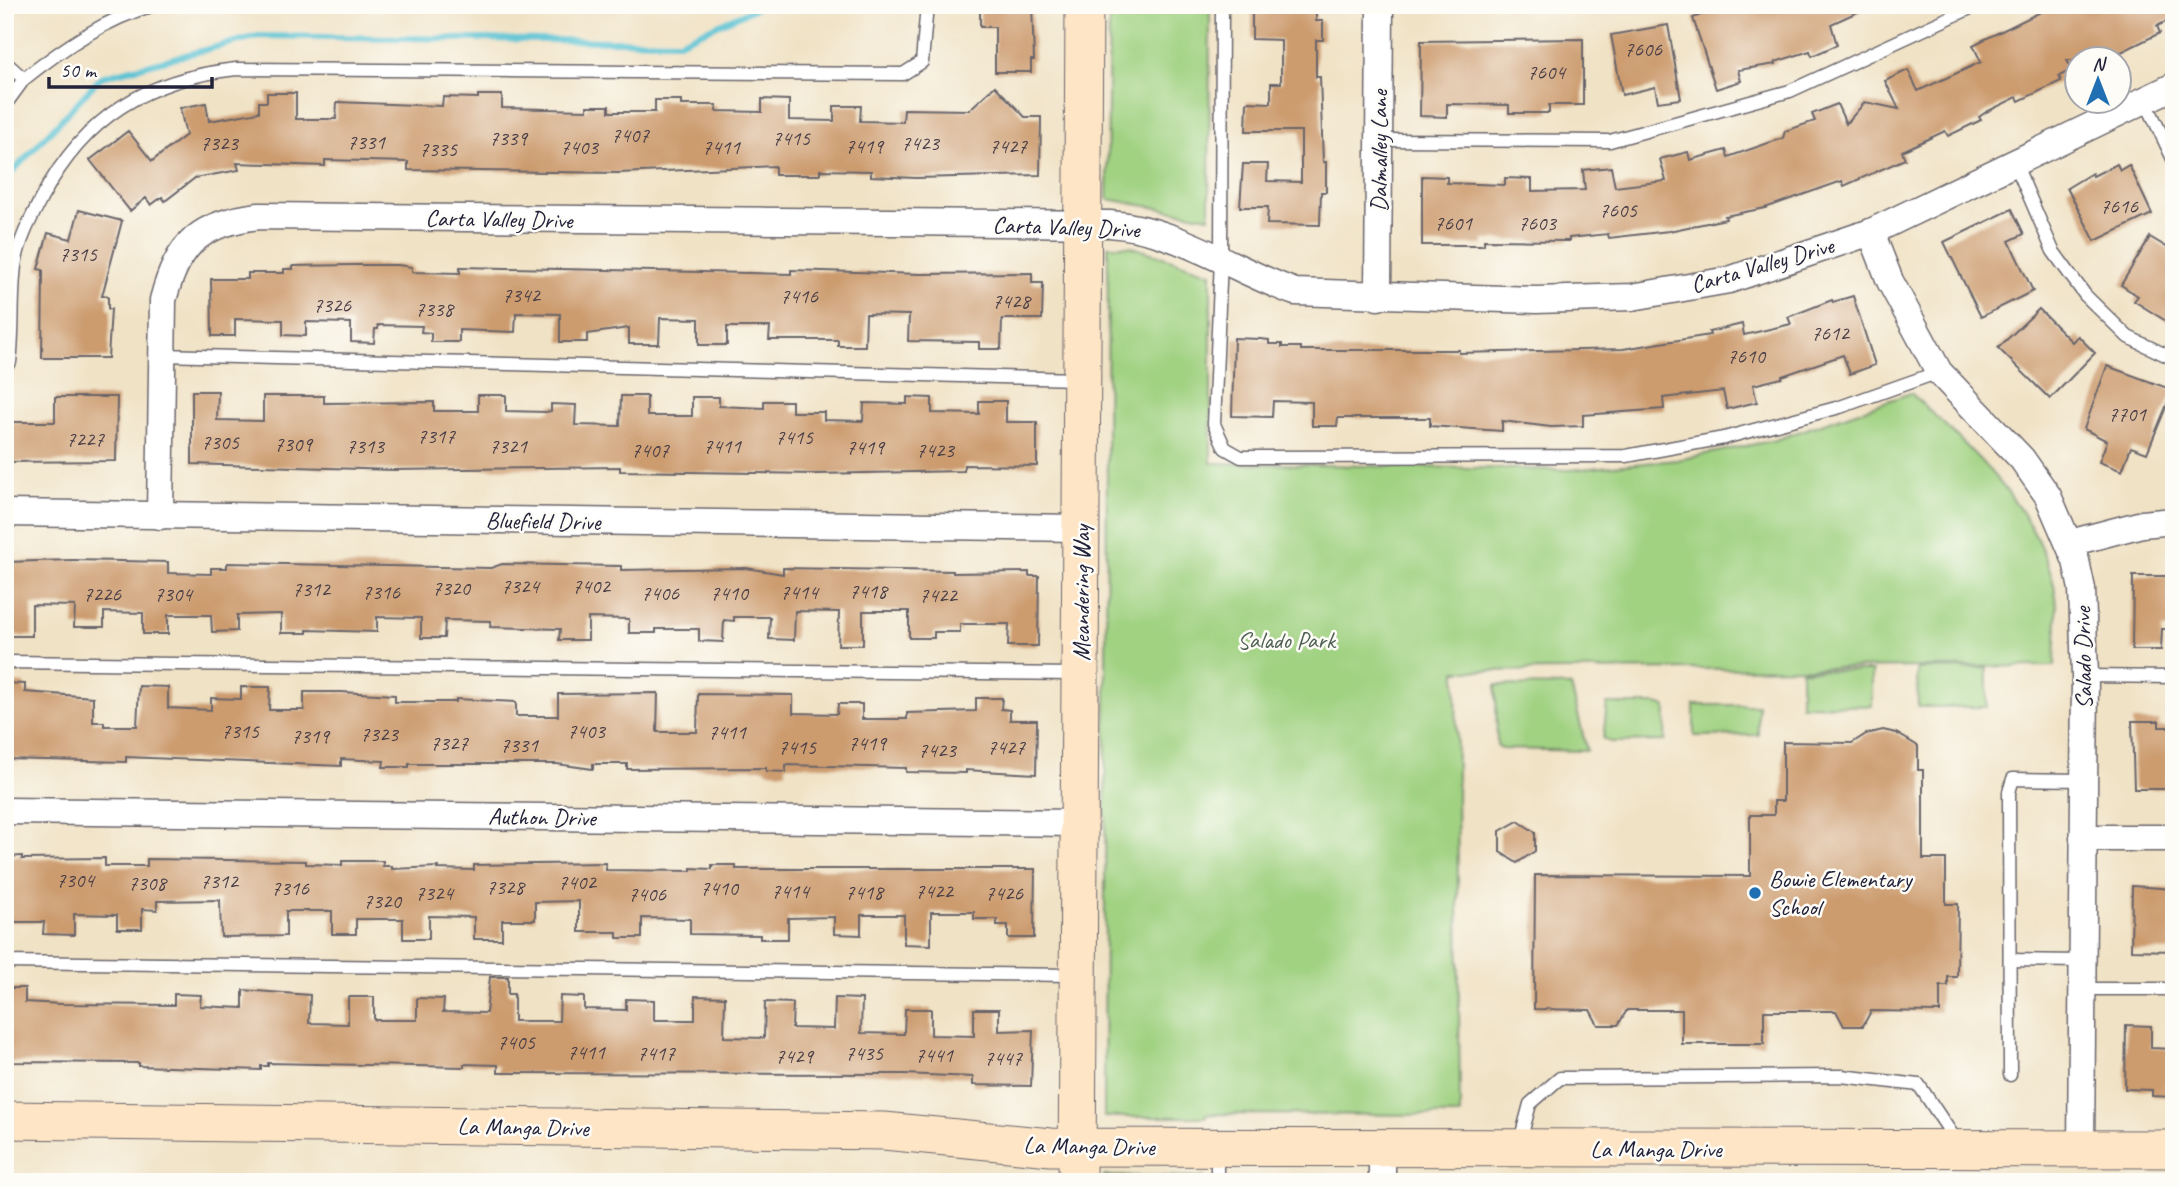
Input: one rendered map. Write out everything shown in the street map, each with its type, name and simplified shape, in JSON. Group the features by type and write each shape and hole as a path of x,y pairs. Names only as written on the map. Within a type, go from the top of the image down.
{"street":[{"name":"Meandering Way","path":"1077,1164 1084,5"},
{"name":"Dalmalley Lane","path":"1378,297 1380,5"},
{"name":"Carta Valley Drive","path":"160,516 163,300 171,268 183,250 219,223 259,216 1140,227 1221,259 1263,281 1295,292 1378,297 1536,300 1632,297 1729,280 1871,232 2174,86"},
{"name":"Salado Drive","path":"1871,232 1890,281 1939,372 2022,459 2048,496 2070,543 2082,589 2085,676 2081,1148"},
{"name":"Bluefield Drive","path":"5,513 1081,528"},
{"path":"2070,543 2142,524 2174,521"},
{"name":"Authon Drive","path":"5,811 1079,823"},
{"path":"2083,838 2174,838"},
{"name":"La Manga Drive","path":"5,1120 884,1131 1014,1145 1077,1164 1382,1165 1518,1149 2174,1149"}],"lane":[{"path":"5,105 24,79 62,49 93,31 154,5"},
{"path":"5,365 10,362 13,343 15,265 28,223 60,164 99,121 142,93 197,74 236,69 903,74 922,62 927,5"},
{"path":"1222,5 1221,259 1214,424 1226,448 1241,457 1626,456 1724,439 1840,407 1939,372"},
{"path":"1379,140 1610,141 1790,91 1978,5"},
{"path":"5,62 24,79"},
{"path":"2145,100 2174,161"},
{"path":"2015,163 2053,251 2085,295 2128,337 2174,359"},
{"path":"162,355 1081,379"},
{"path":"5,662 1080,674"},
{"path":"2085,676 2174,677"},
{"path":"2010,1075 2009,792 2013,779 2084,780"},
{"path":"2010,960 2082,961"},
{"path":"5,962 1078,975"},
{"path":"2082,989 2174,989"},
{"path":"1518,1149 1530,1104 1560,1078 1827,1076 1919,1085 1961,1148"}],"green space":[{"path":"1109,5 1210,5 1209,217 1107,199"},
{"name":"Salado Park","path":"1108,246 1130,246 1211,273 1211,463 1570,470 1677,460 1775,440 1911,393 1997,479 2031,528 2044,555 2056,594 2055,666 1456,671 1460,1115 1206,1114 1205,1117 1104,1117"},
{"path":"1987,668 1987,707 1918,707 1917,669"},
{"path":"1801,670 1872,671 1872,706 1801,705"},
{"path":"1496,685 1571,686 1587,751 1502,749 1497,745"},
{"path":"1607,704 1657,704 1666,707 1665,741 1610,742 1603,739"},
{"path":"1694,705 1758,705 1758,735 1694,736"},
{"path":"1104,1176 1204,1177 1204,1182 1104,1182"}],"building":[{"path":"980,5 1032,5 1034,60 1031,60 1031,72 995,72 995,27 980,27"},
{"path":"1252,5 1316,5 1316,21 1323,21 1323,40 1316,40 1316,77 1320,77 1323,162 1326,162 1326,192 1321,192 1320,225 1267,224 1268,207 1240,207 1243,164 1268,164 1267,181 1301,182 1301,131 1246,131 1247,102 1271,103 1271,83 1281,83 1281,40 1252,39"},
{"path":"1726,5 1873,5 1831,24 1837,45 1812,56 1810,51 1775,62 1776,64 1738,70 1741,81 1716,89 1693,18"},
{"path":"2055,5 2174,5 2174,18 2157,26 2160,33 2134,46 2064,46 2064,74 2059,76 2061,81 2019,101 2017,97 1986,112 1979,117 1981,120 1948,136 1945,131 1902,151 1905,159 1844,186 1842,181 1765,208 1669,231 1609,238 1608,234 1569,238 1569,241 1484,240 1484,245 1422,245 1422,176 1447,177 1447,183 1505,185 1505,178 1532,179 1532,191 1585,190 1583,170 1611,167 1615,187 1666,181 1660,159 1688,152 1690,160 1726,150 1728,157 1783,138 1785,131 1815,121 1812,114 1837,104 1846,124 1865,102 1899,109 1885,81 1908,70 1918,91 1981,62 1973,45"},
{"path":"1668,25 1681,99 1658,102 1655,87 1622,95 1611,35"},
{"path":"1583,39 1583,105 1549,105 1549,113 1509,113 1509,105 1447,104 1447,117 1420,116 1421,41"},
{"path":"995,86 1025,117 1041,117 1040,175 916,178 871,176 871,171 820,170 820,175 775,175 775,166 618,173 408,170 408,162 325,160 325,166 237,163 239,170 195,178 165,201 162,197 151,205 146,198 130,211 90,160 128,131 152,161 186,135 180,108 206,103 209,121 259,112 259,102 267,102 267,93 296,93 296,119 336,119 337,102 442,106 443,97 478,98 478,95 502,95 502,108 587,110 587,106 609,106 609,112 655,112 655,100 681,100 681,105 717,105 716,111 762,112 762,99 789,100 789,120 834,121 834,106 861,106 860,121 903,122 904,109 969,110"},
{"path":"2117,164 2120,170 2129,165 2152,214 2095,241 2067,188 2092,173 2093,176"},
{"path":"2012,209 2024,234 2009,241 2033,291 1981,317 1944,242"},
{"path":"79,210 122,221 102,296 108,296 108,309 111,309 108,358 42,358 43,270 38,269 48,233 71,239"},
{"path":"2150,237 2168,248 2174,260 2174,326 2134,301 2138,296 2121,285"},
{"path":"293,266 412,267 412,272 460,273 460,267 791,274 791,270 921,274 1032,273 1032,283 1043,283 1042,319 1002,319 1001,349 979,349 979,342 908,341 909,315 866,314 865,346 838,346 838,340 769,340 770,327 727,327 727,345 699,345 699,319 660,318 659,344 629,344 629,328 587,334 587,342 560,342 560,314 516,313 515,332 459,330 459,342 431,342 431,333 421,332 422,326 378,325 374,343 351,342 351,323 306,322 306,336 283,335 283,320 235,319 235,336 212,336 211,279 248,279 248,273 284,273 284,269 293,269"},
{"path":"1853,296 1875,365 1850,374 1843,355 1782,378 1753,385 1757,402 1727,409 1723,391 1663,398 1664,409 1583,415 1583,426 1551,427 1502,421 1502,431 1430,426 1430,418 1338,418 1337,426 1312,426 1312,402 1273,401 1272,417 1232,416 1234,338 1269,340 1269,344 1301,347 1301,350 1459,350 1459,353 1623,349 1710,335 1709,332 1742,324 1744,335 1791,324 1788,317 1832,300 1833,302"},
{"path":"2039,309 2072,342 2078,336 2095,353 2050,399 1998,348"},
{"path":"2107,366 2173,390 2147,453 2131,447 2122,471 2099,462 2107,441 2084,429"},
{"path":"192,391 218,391 217,420 263,421 263,396 324,396 324,403 434,402 434,411 478,411 478,395 506,395 506,411 546,412 551,411 551,404 576,405 575,425 620,426 621,396 647,396 647,416 692,416 692,397 719,397 719,406 764,408 764,401 792,401 792,412 824,412 824,420 863,421 864,403 907,404 907,397 932,398 932,413 979,414 979,401 1006,401 1006,422 1037,422 1037,466 964,465 964,471 815,474 620,471 620,467 394,470 192,464"},
{"path":"55,397 117,397 116,461 5,462 5,422 55,422"},
{"path":"5,562 168,562 168,573 211,574 211,568 227,568 227,563 491,568 502,564 621,566 621,570 746,568 783,574 783,568 953,573 1029,572 1029,576 1039,576 1038,646 1008,646 1009,624 960,624 960,632 934,632 934,638 909,638 909,611 863,611 863,645 838,645 839,612 795,611 794,640 769,639 770,617 734,617 734,621 724,620 723,642 699,641 699,629 656,629 656,633 629,633 629,619 588,618 588,640 559,640 560,629 490,627 491,621 445,620 444,638 421,638 421,618 377,617 377,632 307,630 307,633 281,633 281,614 237,615 237,631 212,632 211,615 168,615 168,634 143,634 143,613 104,612 104,627 74,627 75,606 32,605 32,636 5,636"},
{"path":"2133,576 2174,576 2174,629 2162,629 2161,650 2132,650"},
{"path":"5,683 25,684 25,692 93,697 93,722 104,722 104,726 137,726 139,686 168,687 168,708 211,710 211,698 241,699 241,687 270,687 269,710 304,710 304,692 341,692 395,695 395,702 456,702 456,699 516,702 516,716 558,716 558,694 658,693 657,732 697,732 698,694 793,695 793,713 837,714 838,704 862,704 862,719 907,719 907,713 976,711 976,698 1002,698 1001,709 1010,710 1010,720 1037,720 1036,774 966,770 966,773 906,772 906,768 786,765 786,772 766,771 766,768 627,769 627,764 593,764 593,769 557,764 409,764 409,767 383,767 384,761 341,759 341,766 126,757 126,762 5,759"},
{"path":"2132,721 2159,721 2159,727 2174,727 2174,789 2134,789"},
{"path":"1883,730 1896,733 1918,746 1918,770 1923,770 1923,859 1946,859 1946,904 1958,904 1957,977 1948,977 1948,986 1940,986 1940,1012 1871,1011 1863,1026 1844,1026 1836,1011 1764,1011 1764,1044 1682,1044 1682,1010 1627,1010 1618,1025 1598,1025 1590,1010 1534,1009 1535,875 1750,876 1750,815 1774,815 1774,801 1783,801 1783,742 1852,743 1866,734"},
{"path":"1518,821 1535,832 1535,851 1517,863 1500,852 1500,831"},
{"path":"22,856 22,859 105,858 105,866 147,866 147,859 306,861 306,864 342,865 342,861 383,861 383,866 392,866 392,869 438,867 437,869 474,870 474,865 606,863 606,870 691,871 691,868 712,869 712,865 736,865 736,869 1035,869 1034,938 1008,938 1008,925 997,925 997,919 974,919 974,912 931,912 931,945 904,944 904,915 861,915 861,935 834,934 834,917 788,918 788,939 760,939 760,935 690,934 690,919 642,918 642,938 617,938 617,932 579,932 579,901 535,902 535,920 502,920 502,939 474,939 474,917 429,916 429,939 403,939 403,919 356,919 356,934 332,934 332,911 286,911 286,936 221,937 220,900 157,901 157,910 142,909 142,929 117,929 117,915 74,914 74,935 43,934 44,922 9,922 9,902 5,902 5,857"},
{"path":"2132,886 2174,889 2174,951 2131,950"},
{"path":"490,977 508,977 508,994 514,994 514,1021 559,1021 560,996 584,997 584,1009 626,1010 626,999 654,1000 654,1020 695,1020 695,996 725,997 724,1037 764,1038 765,1002 793,1003 792,1028 834,1029 835,998 862,999 861,1033 904,1034 905,1009 931,1009 931,1035 974,1036 974,1009 999,1009 999,1031 1033,1030 1031,1086 973,1085 973,1077 904,1074 498,1073 498,1065 464,1064 464,1067 268,1063 268,1066 261,1066 261,1070 139,1066 139,1063 5,1062 5,988 25,988 25,1002 62,1004 174,1005 174,994 201,995 200,1006 243,1008 243,990 310,995 309,1023 348,1024 348,997 374,997 374,1020 417,1020 417,998 444,999 443,1012 486,1013"},
{"path":"2126,1025 2151,1026 2151,1048 2174,1049 2174,1097 2152,1096 2152,1090 2125,1089"}],"waterway":[{"path":"5,180 101,77 258,36 679,42 763,5"}],"place":[{"name":"Bowie Elementary School","path":"1755,893"}]}
